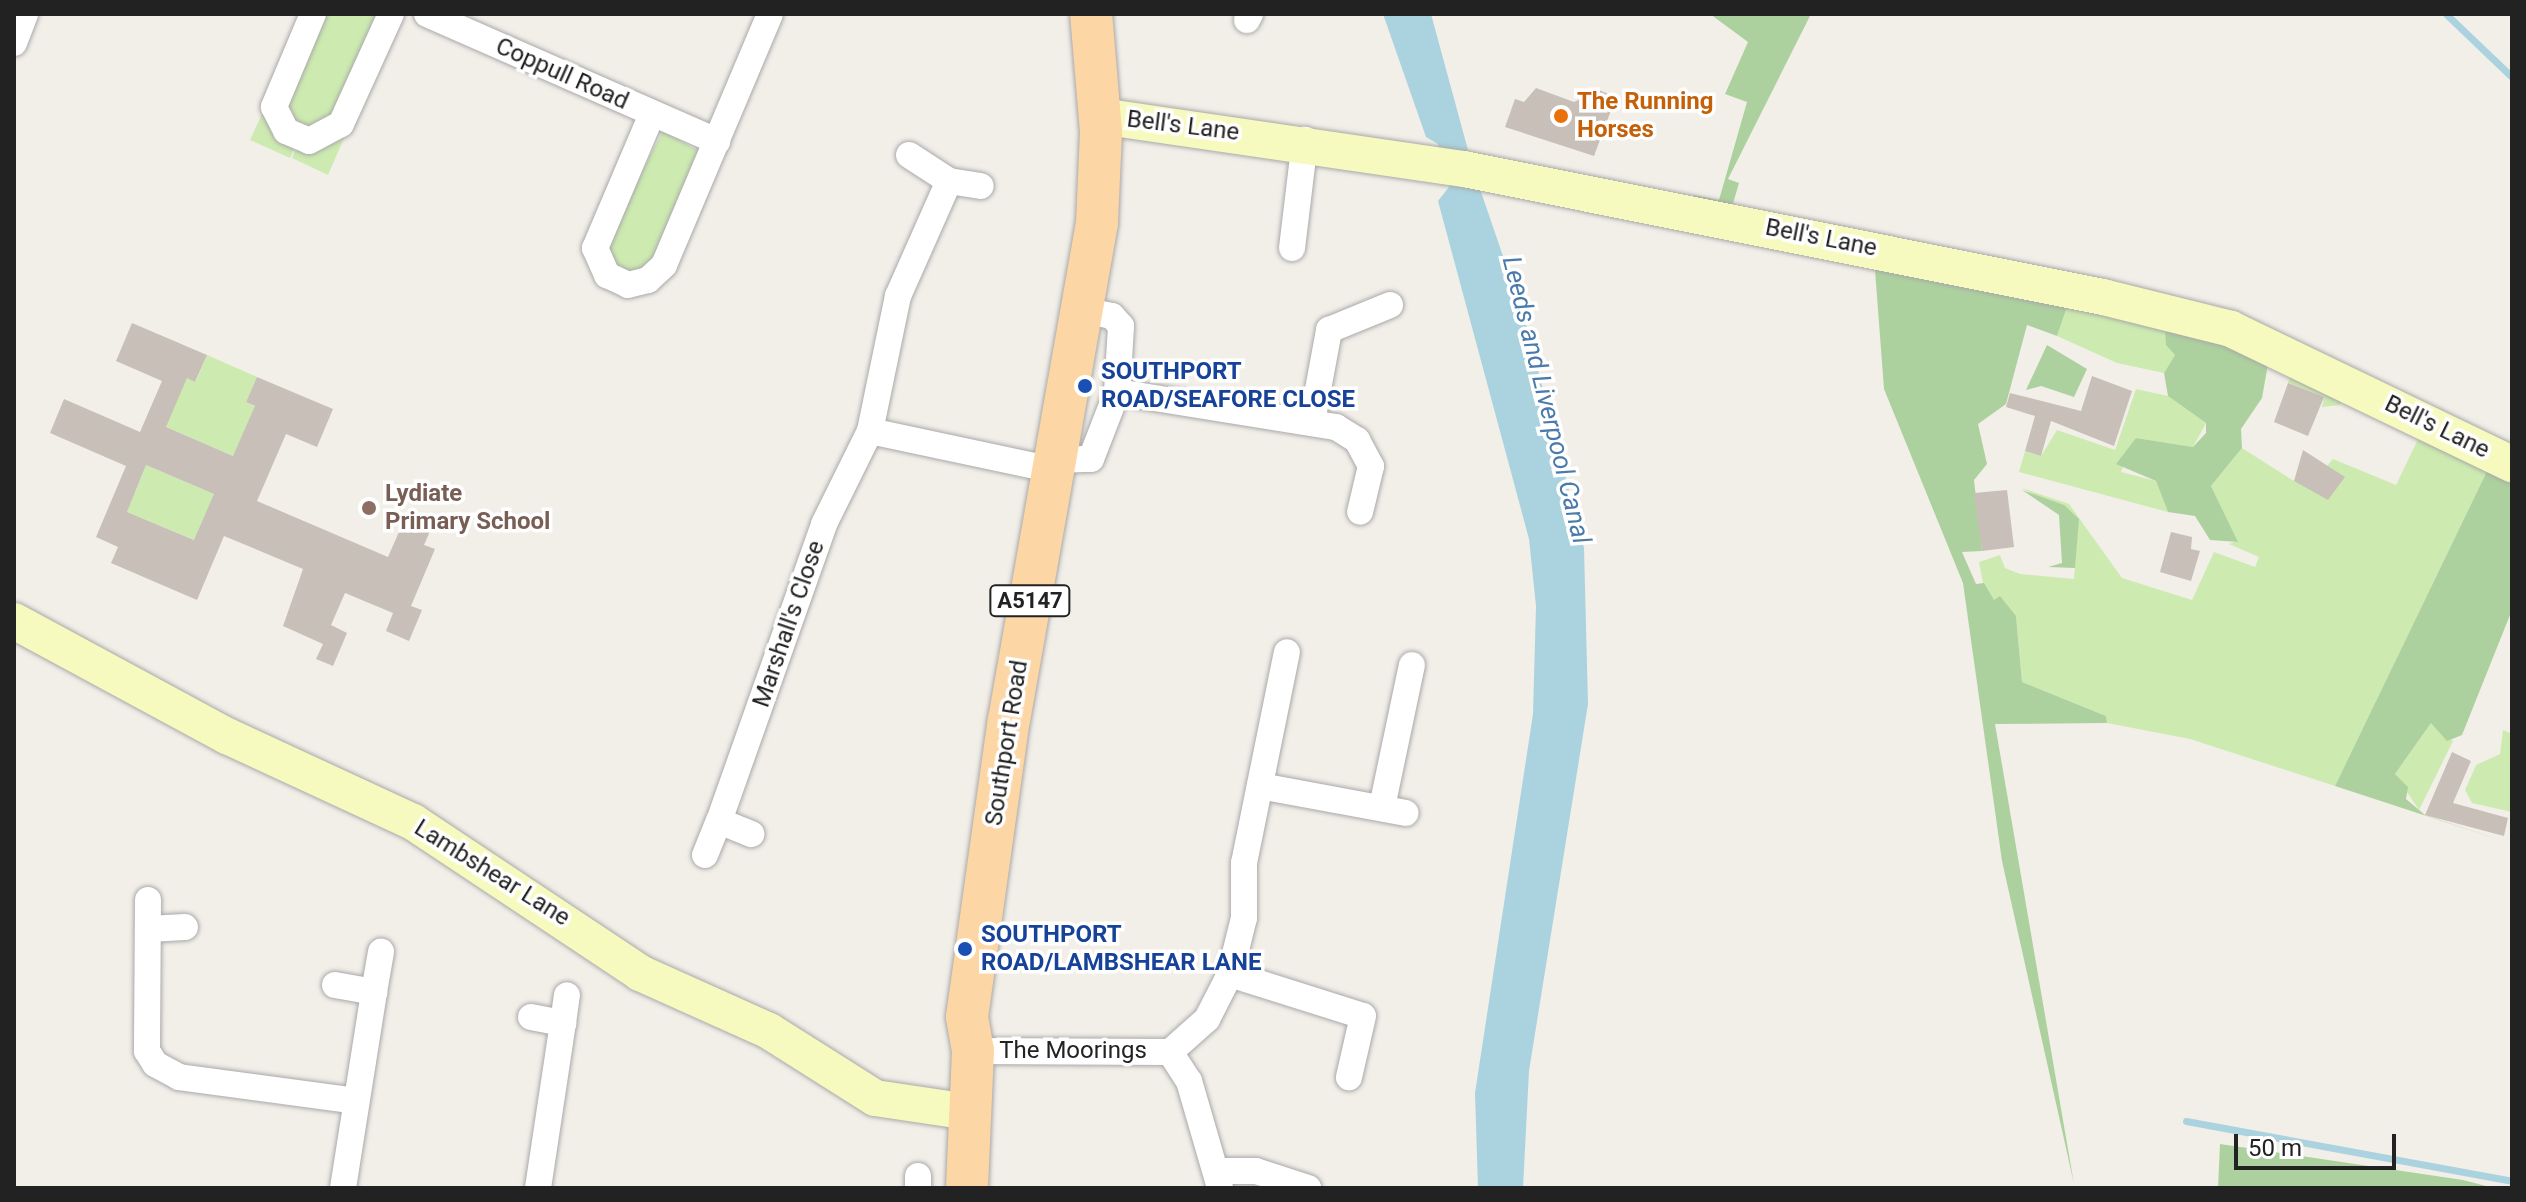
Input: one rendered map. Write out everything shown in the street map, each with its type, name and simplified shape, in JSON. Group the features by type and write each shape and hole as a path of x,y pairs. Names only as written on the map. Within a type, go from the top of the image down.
{"main road":[{"name":"Southport Road","path":"967,1188 973,1051 967,1017 1054,465 1097,223 1100,116 1091,14"}],"street":[{"path":"14,43 25,14"},
{"path":"313,14 274,107 286,131 309,141 341,124 391,14"},
{"name":"Coppull Road","path":"427,14 717,141"},
{"name":"Coppull Road","path":"652,114 596,238 601,268 617,282 638,284 664,265 770,14"},
{"name":"Bell's Lane","path":"1100,116 1305,140 1464,169 2231,329 2512,464"},
{"path":"1292,248 1305,140"},
{"path":"909,155 949,181 981,186"},
{"name":"Marshall's Close","path":"705,855 824,524 870,431 898,296 949,181"},
{"path":"1312,422 1329,330 1390,305"},
{"path":"870,431 1054,465 1091,459 1117,392 1121,326 1112,316 1082,310"},
{"path":"1117,392 1336,427 1364,453 1371,466 1360,512"},
{"name":"Lambshear Lane","path":"14,621 227,736 413,822 640,973 769,1031 875,1098 969,1112"},
{"name":"The Moorings","path":"973,1051 1170,1052 1207,1019 1230,974 1260,786 1287,652"},
{"path":"1260,786 1394,810 1412,665"},
{"path":"719,821 752,834"},
{"path":"148,900 147,1051 155,1064 179,1077 356,1101"},
{"path":"148,929 185,927"},
{"path":"343,1188 381,952"},
{"path":"1230,974 1363,1016 1349,1077"},
{"path":"335,985 374,992"},
{"path":"538,1188 567,995"},
{"path":"531,1017 563,1023"},
{"path":"1170,1052 1220,1179 1256,1171 1308,1188"}],"green space":[{"path":"325,14 382,14 333,123 323,130 296,126 287,109"},
{"path":"1710,14 1811,14 1728,179 1739,183 1732,207 1693,202 1694,195 1719,200 1747,102 1725,94 1748,42"},
{"path":"268,101 295,147 290,158 250,140"},
{"path":"663,131 699,151 652,266 627,272 608,257 608,237"},
{"path":"345,136 328,175 292,158 296,148 319,151"},
{"path":"1874,257 2067,307 2057,336 2027,325 2006,404 1978,424 1987,464 1974,480 1982,551 1962,552 1976,584 1984,583 1994,600 2000,596 2016,616 2022,682 2106,716 2107,723 1995,724 2074,1184 2002,861 1963,583 1884,389"},
{"path":"2067,307 2165,325 2175,355 2164,373 2117,363 2057,336"},
{"path":"2165,325 2238,345 2268,364 2262,398 2241,429 2242,448 2211,486 2238,542 2210,540 2195,516 2168,512 2156,481 2116,464 2136,438 2193,447 2206,433 2206,423 2168,396 2164,373 2175,355 2166,345"},
{"path":"2047,345 2087,369 2074,397 2041,386 2026,390"},
{"path":"207,355 257,377 246,402 258,408 233,456 166,427 182,376 196,381"},
{"path":"2292,368 2342,400 2340,405 2322,407 2324,397 2288,383"},
{"path":"2136,389 2168,396 2206,423 2193,447 2136,438 2121,472 2156,481 2168,512 2019,472 2025,451 2041,456 2057,430 2115,450"},
{"path":"2421,433 2490,465 2335,786 2190,739 2107,723 2106,716 2022,682 2016,616 1985,594 1979,562 2000,555 2005,568 2020,574 2074,579 2078,519 2022,488 2069,504 2122,578 2192,600 2214,552 2255,567 2259,557 2229,544 2237,541 2211,486 2242,448 2294,481 2316,479 2333,459 2396,485"},
{"path":"146,465 221,497 202,543 127,512"},
{"path":"2490,465 2512,476 2512,610 2462,735 2447,741 2431,723 2395,774 2408,787 2406,799 2425,815 2512,844 2335,786"},
{"path":"2022,490 2064,505 2079,519 2075,568 2048,567 2062,563 2059,515"},
{"path":"2431,723 2453,741 2419,810 2395,774"},
{"path":"2503,730 2512,734 2512,812 2472,803 2465,790 2476,765 2500,754"},
{"path":"2220,1144 2463,1180 2494,1188 2218,1188"}],"water":[{"name":"Leeds and Liverpool Canal","path":"1383,14 1431,14 1468,150 1460,163 1480,189 1525,320 1584,548 1588,704 1529,1071 1523,1188 1478,1188 1475,1093 1533,714 1536,606 1529,539 1438,201 1449,187 1438,144 1426,137"}],"building":[{"name":"The Running Horses","path":"1536,88 1574,102 1599,90 1616,97 1594,156 1505,127 1515,99 1524,102"},
{"path":"132,323 207,355 195,382 187,378 166,427 233,456 255,406 246,402 257,377 333,409 317,447 286,434 257,501 388,557 405,518 431,529 424,545 435,549 411,606 422,610 409,641 386,631 393,613 345,593 331,625 347,633 333,666 316,659 323,644 283,626 303,569 224,536 197,600 111,563 118,547 96,537 126,466 50,433 64,399 140,432 162,381 116,361","holes":["146,465 214,494 194,540 127,512"]},
{"path":"2092,376 2132,391 2114,446 2051,421 2041,456 2025,451 2035,416 2006,407 2010,393 2081,411"},
{"path":"2288,383 2324,397 2308,436 2274,422"},
{"path":"2303,450 2345,477 2328,500 2294,481"},
{"path":"2007,490 2014,547 1982,551 1974,493"},
{"path":"2171,532 2192,537 2191,549 2200,551 2191,581 2160,572"},
{"path":"2452,752 2471,761 2453,803 2508,818 2504,836 2425,815"}],"waterway":[{"path":"2446,14 2512,77"},
{"path":"2186,1121 2512,1181"}],"place":[{"name":"The Running Horses","path":"1561,116"},
{"name":"SOUTHPORT ROAD/SEAFORE CLOSE","path":"1085,386"},
{"name":"Lydiate Primary School","path":"369,508"},
{"name":"SOUTHPORT ROAD/LAMBSHEAR LANE","path":"965,949"}]}
